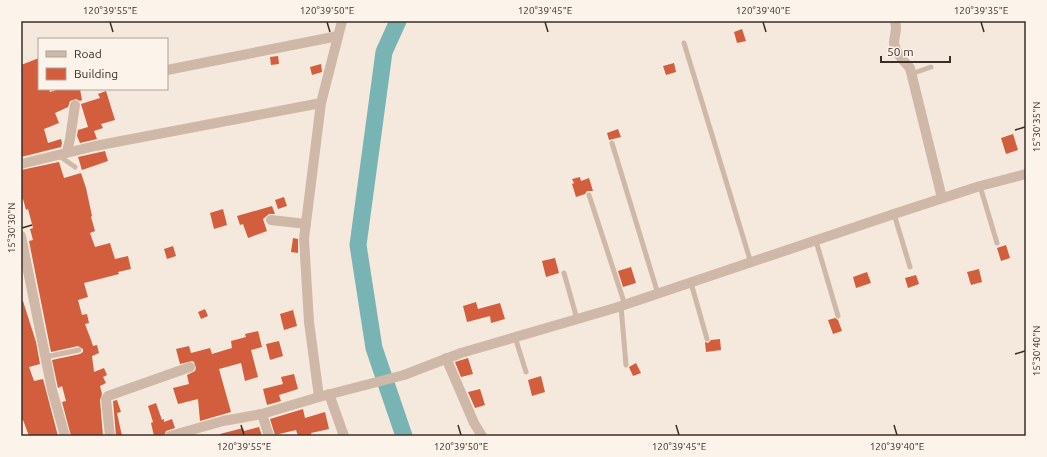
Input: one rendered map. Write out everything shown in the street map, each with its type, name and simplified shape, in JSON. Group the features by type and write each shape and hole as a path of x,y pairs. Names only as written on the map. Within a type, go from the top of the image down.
{"street":[{"path":"342,21 322,103 304,239 309,322 324,396 344,436"},
{"path":"895,21 897,33 894,44 901,57 910,68 942,198"},
{"path":"168,70 338,36"},
{"path":"21,164 95,146 322,103"},
{"path":"62,154 70,139 75,105"},
{"path":"170,436 223,421 262,414 404,375 446,358 623,306 942,198 1026,174"},
{"path":"271,220 306,224"},
{"path":"21,236 56,408 65,436"},
{"path":"446,358 474,423 482,436"},
{"path":"110,436 106,399 108,396 190,368"},
{"path":"262,414 269,436"}],"lane":[{"path":"684,43 751,263"},
{"path":"911,74 931,67"},
{"path":"612,143 658,294"},
{"path":"62,154 75,168"},
{"path":"980,186 997,243"},
{"path":"589,195 623,306 626,365"},
{"path":"894,214 910,267"},
{"path":"816,241 838,316"},
{"path":"564,273 577,319"},
{"path":"691,283 707,339"},
{"path":"516,337 526,372"},
{"path":"45,357 79,350"}],"building":[{"path":"742,29 746,41 737,43 734,32"},
{"path":"278,56 279,64 271,65 270,57"},
{"path":"38,58 38,90 49,90 50,92 57,90 80,90 82,100 80,101 76,99 70,101 68,107 55,113 59,123 44,129 48,143 61,139 61,147 21,157 21,65"},
{"path":"674,63 676,72 666,75 663,66"},
{"path":"321,64 322,72 312,75 310,67"},
{"path":"106,91 115,120 101,124 103,128 94,131 97,139 80,143 77,136 78,130 88,127 81,104 100,98 98,94"},
{"path":"618,129 621,137 609,140 607,133"},
{"path":"1013,134 1018,150 1006,154 1001,138"},
{"path":"105,151 108,161 82,170 78,157"},
{"path":"59,162 64,178 81,173 86,188 95,231 90,233 95,247 110,243 115,259 128,256 131,269 118,272 119,274 84,283 88,297 78,300 82,315 87,314 89,323 85,324 93,346 97,345 99,353 92,356 94,372 104,368 107,375 103,377 106,383 100,386 102,394 100,400 103,436 71,436 62,402 66,401 62,386 58,388 52,360 80,354 83,352 83,349 78,346 51,352 29,241 33,240 30,229 33,228 28,209 26,210 23,199 21,200 21,170"},
{"path":"580,177 581,181 589,178 593,191 587,191 585,194 576,197 572,179"},
{"path":"284,197 287,206 278,209 275,200"},
{"path":"272,206 275,214 269,214 263,219 267,231 248,238 243,224 240,225 237,216"},
{"path":"223,209 227,225 214,229 210,213"},
{"path":"293,238 298,239 298,253 291,252"},
{"path":"1006,245 1010,258 1001,261 997,248"},
{"path":"173,246 176,256 167,259 164,249"},
{"path":"555,258 559,273 546,277 542,261"},
{"path":"631,267 636,283 623,287 618,271"},
{"path":"979,269 982,282 971,285 967,272"},
{"path":"867,272 871,283 856,288 853,277"},
{"path":"916,275 919,284 908,288 905,278"},
{"path":"21,301 23,301 36,342 40,364 29,367 34,381 43,379 58,436 29,436 23,420 21,420"},
{"path":"476,302 478,309 500,303 505,319 491,323 490,316 467,322 463,306"},
{"path":"205,309 208,316 201,319 198,312"},
{"path":"293,310 297,326 284,330 280,314"},
{"path":"835,318 838,320 842,331 833,334 828,320"},
{"path":"258,331 262,347 251,350 258,377 245,381 241,363 219,369 231,412 200,421 198,399 178,404 173,388 189,384 187,375 195,371 196,368 194,362 192,361 180,364 176,349 189,346 191,353 210,348 212,354 232,348 231,341 246,337 245,334"},
{"path":"720,339 721,350 706,352 705,342 708,343 711,340"},
{"path":"279,341 283,356 270,360 266,344"},
{"path":"468,358 473,374 461,377 455,362"},
{"path":"636,363 641,373 633,376 629,367"},
{"path":"294,374 298,389 279,395 281,401 267,405 263,389 283,384 281,377"},
{"path":"541,376 545,392 532,396 528,380"},
{"path":"480,389 485,405 475,408 468,392"},
{"path":"117,400 121,412 117,413 122,436 116,436 113,401"},
{"path":"156,403 162,420 164,419 164,422 172,419 175,428 166,431 164,436 154,436 151,423 153,422 148,406"},
{"path":"303,409 305,418 325,412 329,429 311,433 312,436 298,436 296,430 275,435 270,419"},
{"path":"259,427 262,436 221,436 220,434 243,428 244,431"}],"waterway":[{"path":"398,21 384,52 358,245 374,348 404,436"}]}
